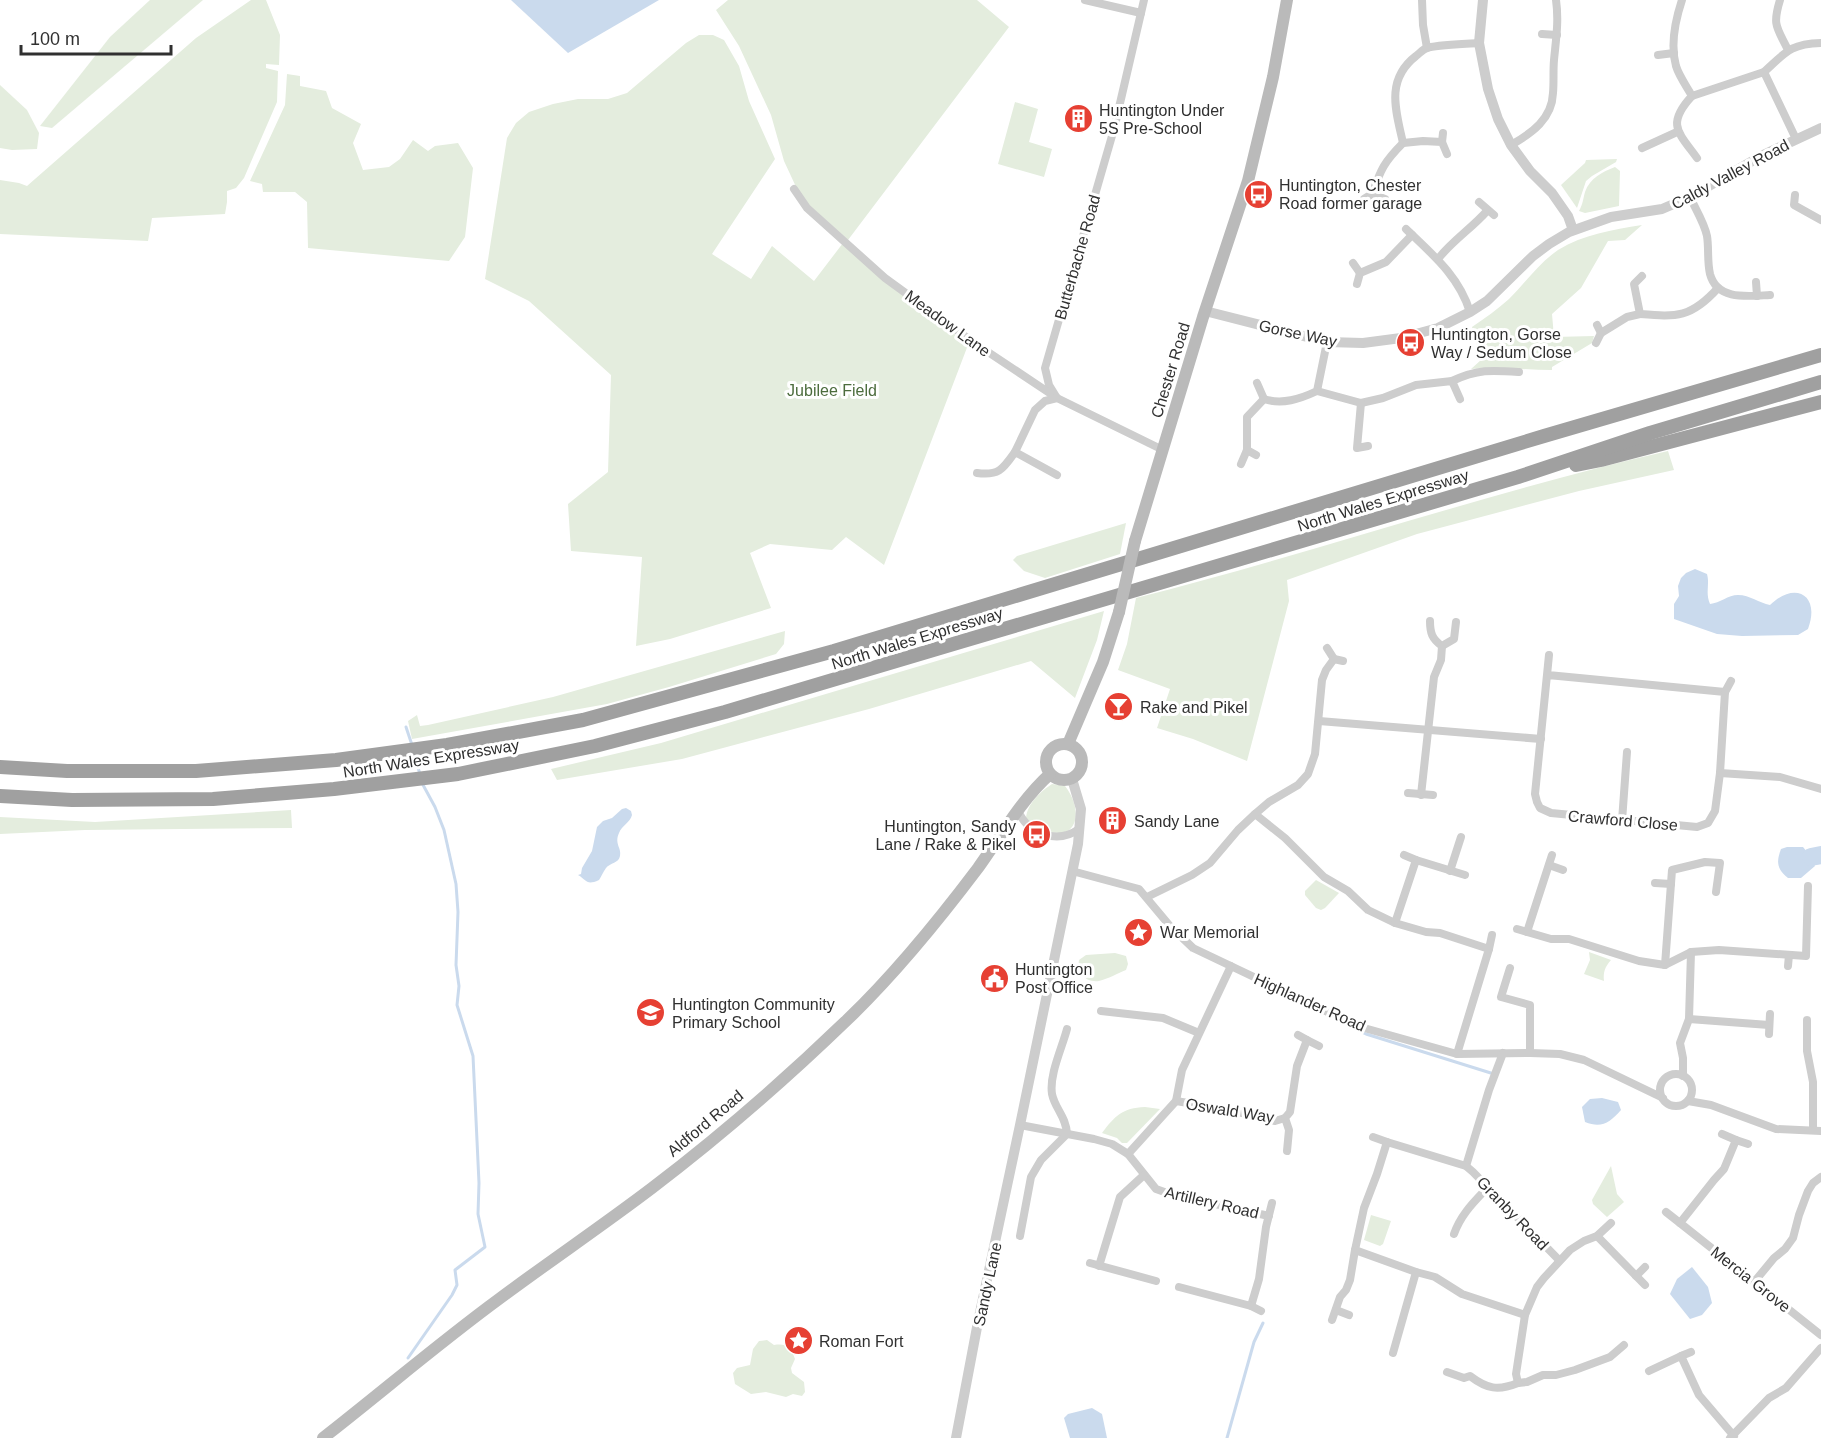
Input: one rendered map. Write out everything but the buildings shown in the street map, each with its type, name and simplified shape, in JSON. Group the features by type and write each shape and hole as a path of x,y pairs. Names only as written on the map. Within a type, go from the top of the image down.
{"highway":[{"name":"North Wales Expressway","path":"0,767 67,771 196,771 336,760 417,750 583,720 834,651 1544,436 1821,355"},
{"name":"North Wales Expressway","path":"0,796 72,800 213,799 334,789 428,778 595,746 725,712 1518,477 1650,433 1821,382"},
{"path":"1518,477 1601,460 1821,402"}],"main road":[{"name":"Chester Road","path":"1068,744 1103,662 1119,612 1135,541 1205,311 1248,181 1273,77 1287,0"},
{"path":"1068,744 1080,753 1083,763 1079,772 1072,779 1063,780 1050,774 1046,761 1049,752 1056,746 1068,744"},
{"name":"Aldford Road","path":"323,1438 498,1300 655,1186 804,1060 899,967 978,869 1032,791 1050,774"}],"street":[{"path":"1085,0 1141,13"},
{"name":"Butterbache Road","path":"1057,398 1049,385 1045,368 1114,129 1144,0"},
{"path":"1422,0 1422,25 1427,48"},
{"path":"1483,0 1479,43 1488,89 1498,119 1511,145 1530,171 1552,193 1568,216 1573,230"},
{"path":"1511,145 1527,136 1543,122 1552,106 1553,63 1559,20 1556,0"},
{"path":"1682,0 1675,25 1674,53 1676,68 1692,96"},
{"path":"1780,0 1775,16 1777,29 1788,50"},
{"path":"1542,33 1557,35"},
{"path":"1403,143 1394,94 1397,80 1406,64 1427,48 1479,43"},
{"path":"1697,158 1677,132 1677,120 1681,107 1692,96 1764,72 1788,50 1802,44 1821,43"},
{"path":"1658,55 1674,53"},
{"path":"1764,72 1796,139"},
{"name":"Caldy Valley Road","path":"1573,230 1611,217 1662,209 1690,197 1761,156 1821,128"},
{"path":"1642,148 1677,132"},
{"path":"1364,199 1372,194 1382,167 1403,143 1442,137 1447,154"},
{"name":"Meadow Lane","path":"794,189 807,208 885,278 973,342 1057,398"},
{"path":"1372,194 1384,199"},
{"path":"1795,195 1790,207 1821,220"},
{"path":"1690,197 1703,222 1710,276 1718,288 1740,297 1770,295"},
{"path":"1438,259 1446,248 1491,213 1479,202"},
{"name":"Gorse Way","path":"1205,311 1327,342 1363,342 1401,338 1438,328 1470,312 1487,301 1533,256 1573,230"},
{"path":"1360,273 1386,262 1409,232 1438,259 1453,277 1466,298 1470,312"},
{"path":"1353,263 1360,273"},
{"path":"1357,284 1360,273"},
{"path":"1640,314 1630,282 1642,276"},
{"path":"1756,282 1757,296"},
{"path":"1596,344 1599,329 1640,314 1663,317 1684,314 1708,299 1718,288"},
{"path":"1317,391 1327,342"},
{"path":"1264,399 1279,401 1299,399 1317,391 1361,404 1416,385 1452,381 1467,374 1486,370 1518,372"},
{"path":"1452,381 1460,399"},
{"path":"1257,383 1264,399"},
{"path":"977,473 997,473 1006,465 1015,452 1035,410 1045,401 1057,398 1163,450"},
{"path":"1241,464 1246,450 1247,417 1264,399"},
{"path":"1361,404 1354,450 1368,446"},
{"path":"1246,450 1256,454"},
{"path":"1015,452 1057,475"},
{"path":"1430,621 1430,631 1435,641 1442,646"},
{"path":"1442,646 1454,639 1456,622"},
{"path":"1422,795 1434,677 1441,660 1442,646"},
{"path":"1147,897 1192,875 1210,863 1255,814 1269,802 1298,785 1308,774 1315,754 1322,680 1326,670 1338,660 1327,648"},
{"name":"Crawford Close","path":"1549,655 1535,794 1540,808 1551,813 1697,827 1708,823 1715,811 1720,773 1725,692 1731,681"},
{"path":"1548,675 1725,692"},
{"path":"1319,721 1541,739"},
{"path":"1622,821 1627,752"},
{"path":"1720,773 1780,777 1821,789"},
{"name":"Sandy Lane","path":"956,1438 1072,871 1081,809 1072,779"},
{"path":"1408,794 1433,795"},
{"path":"1018,811 1027,826 1049,836 1064,837 1079,829"},
{"path":"1255,814 1285,838 1324,877 1348,891 1368,910 1426,932 1440,933 1489,949"},
{"path":"1450,871 1461,837"},
{"path":"1404,855 1465,875"},
{"path":"1527,932 1552,855"},
{"path":"1395,922 1416,860"},
{"path":"1665,965 1672,870 1704,862 1719,863 1716,892"},
{"path":"1549,865 1563,870"},
{"name":"Highlander Road","path":"1072,871 1139,888 1170,926 1193,948 1358,1026 1457,1054 1560,1054 1584,1060 1645,1089 1662,1093"},
{"path":"1655,883 1671,884"},
{"path":"1517,929 1551,939 1569,939 1639,961 1665,965 1691,952 1719,951 1806,956 1808,886"},
{"path":"1457,1054 1492,935"},
{"path":"1681,1073 1683,1058 1680,1044 1689,1019 1691,952"},
{"path":"1788,966 1789,955"},
{"path":"1128,1154 1176,1101 1182,1070 1231,966"},
{"path":"1510,968 1501,997 1530,1005 1530,1053"},
{"path":"1101,1011 1163,1018 1199,1033"},
{"path":"1689,1019 1769,1029 1770,1014"},
{"path":"1688,1101 1703,1103 1776,1129 1817,1130 1813,1082 1807,1051 1807,1020"},
{"path":"1020,1236 1031,1177 1041,1160 1067,1134 1066,1123 1052,1097 1052,1088 1059,1051 1067,1029"},
{"path":"1298,1035 1318,1046"},
{"name":"Oswald Way","path":"1176,1101 1275,1120 1285,1118 1290,1112 1297,1066 1307,1040"},
{"path":"1373,1137 1466,1166 1503,1053"},
{"path":"1681,1073 1690,1082 1692,1091 1703,1103"},
{"path":"1681,1073 1664,1080 1662,1093 1666,1102 1680,1106 1688,1101 1692,1091"},
{"name":"Oswald Way","path":"1285,1118 1289,1130 1287,1151"},
{"name":"Artillery Road","path":"1020,1125 1112,1144 1128,1154 1156,1189 1269,1216"},
{"path":"1722,1134 1748,1144"},
{"path":"1680,1223 1724,1169 1736,1140"},
{"path":"1332,1320 1350,1280 1364,1208 1386,1142"},
{"name":"Granby Road","path":"1466,1166 1559,1260"},
{"path":"1099,1266 1120,1197 1144,1174"},
{"path":"1755,1281 1793,1238 1808,1191 1821,1177"},
{"path":"1454,1234 1461,1226 1466,1209 1488,1187"},
{"path":"1251,1306 1259,1279 1272,1203"},
{"name":"Mercia Grove","path":"1666,1212 1821,1335"},
{"name":"Granby Road","path":"1518,1383 1516,1374 1525,1315 1537,1287 1570,1250 1598,1236 1611,1223"},
{"path":"1598,1236 1645,1285"},
{"path":"1355,1250 1435,1277 1462,1294 1525,1315"},
{"path":"1090,1263 1156,1281"},
{"path":"1636,1276 1645,1267"},
{"path":"1393,1353 1416,1272"},
{"path":"1179,1287 1251,1306 1261,1311"},
{"path":"1336,1310 1349,1315"},
{"path":"1447,1372 1464,1378 1470,1376 1485,1386 1498,1389 1527,1382 1543,1375 1556,1375 1575,1370 1610,1357 1624,1345"},
{"path":"1681,1356 1699,1395 1732,1437 1764,1402 1786,1388 1821,1348"},
{"path":"1649,1371 1691,1352"}],"green space":[{"path":"150,0 203,0 52,128 40,126 110,37"},
{"path":"251,0 266,0 280,35 279,65 266,64 266,68 278,71 277,102 244,178 236,188 227,191 225,214 152,218 148,241 0,234 0,180 27,186 196,38"},
{"path":"728,0 977,0 1009,27 848,240 809,205 797,189 784,161 771,115 739,46 716,10"},
{"name":"Jubilee Field","path":"699,35 713,35 724,40 739,66 749,101 775,159 712,254 751,279 772,246 814,281 843,243 968,345 884,565 846,537 832,550 770,544 750,553 771,608 670,639 636,646 642,557 571,551 568,504 608,472 611,375 529,301 485,279 507,138 516,123 529,112 553,104 578,99 608,99 627,93 686,43"},
{"path":"287,74 300,76 300,86 326,91 332,108 361,124 353,143 363,170 389,167 400,159 413,140 428,151 435,146 458,143 473,168 465,237 449,261 308,248 307,202 295,192 263,192 262,184 250,181 285,105"},
{"path":"0,85 27,110 39,133 37,149 0,148"},
{"path":"1015,102 1038,109 1029,142 1052,149 1044,177 998,164"},
{"path":"1617,159 1616,162 1586,181 1577,208 1561,185 1586,160"},
{"path":"1615,167 1620,171 1619,206 1585,213 1579,211 1585,192 1593,179"},
{"path":"1642,225 1625,240 1608,241 1581,288 1552,314 1554,337 1594,336 1592,343 1552,367 1552,370 1471,369 1481,360 1472,327 1509,299 1551,255 1588,236"},
{"path":"1668,451 1674,470 1579,491 1417,534 1287,580 1289,601 1247,761 1193,739 1157,728 1170,689 1118,670 1127,644 1136,598 1534,485"},
{"path":"1126,523 1120,554 1045,578 1024,571 1013,560 1017,556"},
{"path":"1104,611 1097,640 1075,698 1031,661 869,709 682,759 557,780 551,769 661,743"},
{"path":"785,631 784,644 776,654 669,687 607,704 412,739 408,721 417,715 420,726 428,725 553,697"},
{"path":"1052,784 1065,786 1075,805 1074,822 1071,829 1064,832 1054,833 1042,829 1033,825 1026,818 1035,798"},
{"path":"291,810 292,828 85,830 0,834 0,817 95,822"},
{"path":"1316,880 1339,893 1321,910 1316,908 1305,895 1305,891"},
{"path":"1589,952 1611,960 1605,970 1604,981 1584,974 1590,960"},
{"path":"1115,953 1126,956 1128,964 1126,970 1099,981 1083,976 1079,969 1079,960 1086,955"},
{"path":"1145,1107 1160,1109 1127,1143 1122,1143 1117,1138 1102,1133 1120,1114 1130,1109"},
{"path":"1611,1166 1617,1194 1624,1202 1607,1217 1593,1204 1592,1200"},
{"path":"1371,1215 1391,1221 1383,1244 1380,1246 1364,1240"},
{"path":"767,1340 774,1345 785,1345 792,1351 795,1359 791,1368 792,1373 804,1382 805,1392 802,1396 793,1394 786,1397 766,1392 751,1394 735,1384 733,1373 737,1368 750,1365 753,1349 759,1341"}],"water":[{"path":"511,0 659,0 568,53"},
{"path":"1695,569 1707,574 1710,604 1738,595 1770,605 1788,594 1803,595 1811,607 1808,629 1798,635 1742,636 1717,634 1674,619 1674,604 1679,596 1678,586 1681,578"},
{"path":"626,808 631,811 632,815 620,830 619,858 606,868 599,880 587,882 578,875 581,874 592,851 597,827"},
{"path":"1803,847 1811,857 1815,866 1801,878 1788,878 1780,868 1778,858 1781,849"},
{"path":"1602,1098 1618,1102 1621,1110 1605,1123 1596,1125 1585,1122 1582,1107 1590,1099"},
{"path":"1692,1267 1708,1287 1712,1303 1702,1315 1690,1319 1670,1294 1677,1279"},
{"path":"1092,1408 1102,1414 1107,1438 1070,1438 1064,1418 1068,1414"}],"waterway":[{"path":"406,727 412,745"},
{"path":"414,755 420,774"},
{"path":"408,1358 452,1295 457,1285 455,1270 485,1247 478,1214 479,1183 473,1056 457,1005 459,986 456,965 458,912 456,884 444,830 422,783"},
{"path":"1811,857 1821,855"},
{"path":"1357,1030 1494,1074"},
{"path":"1227,1438 1254,1342 1263,1323"}],"place":[{"name":"Huntington Under 5S Pre-School","path":"1078,119"},
{"name":"Huntington, Chester Road former garage","path":"1258,194"},
{"name":"Huntington, Gorse Way / Sedum Close","path":"1410,343"},
{"name":"Rake and Pikel","path":"1119,707"},
{"name":"Sandy Lane","path":"1113,821"},
{"name":"Huntington, Sandy Lane / Rake & Pikel","path":"1037,835"},
{"name":"War Memorial","path":"1139,932"},
{"name":"Huntington Post Office","path":"994,978"},
{"name":"Huntington Community Primary School","path":"651,1013"},
{"name":"Roman Fort","path":"798,1341"}]}
